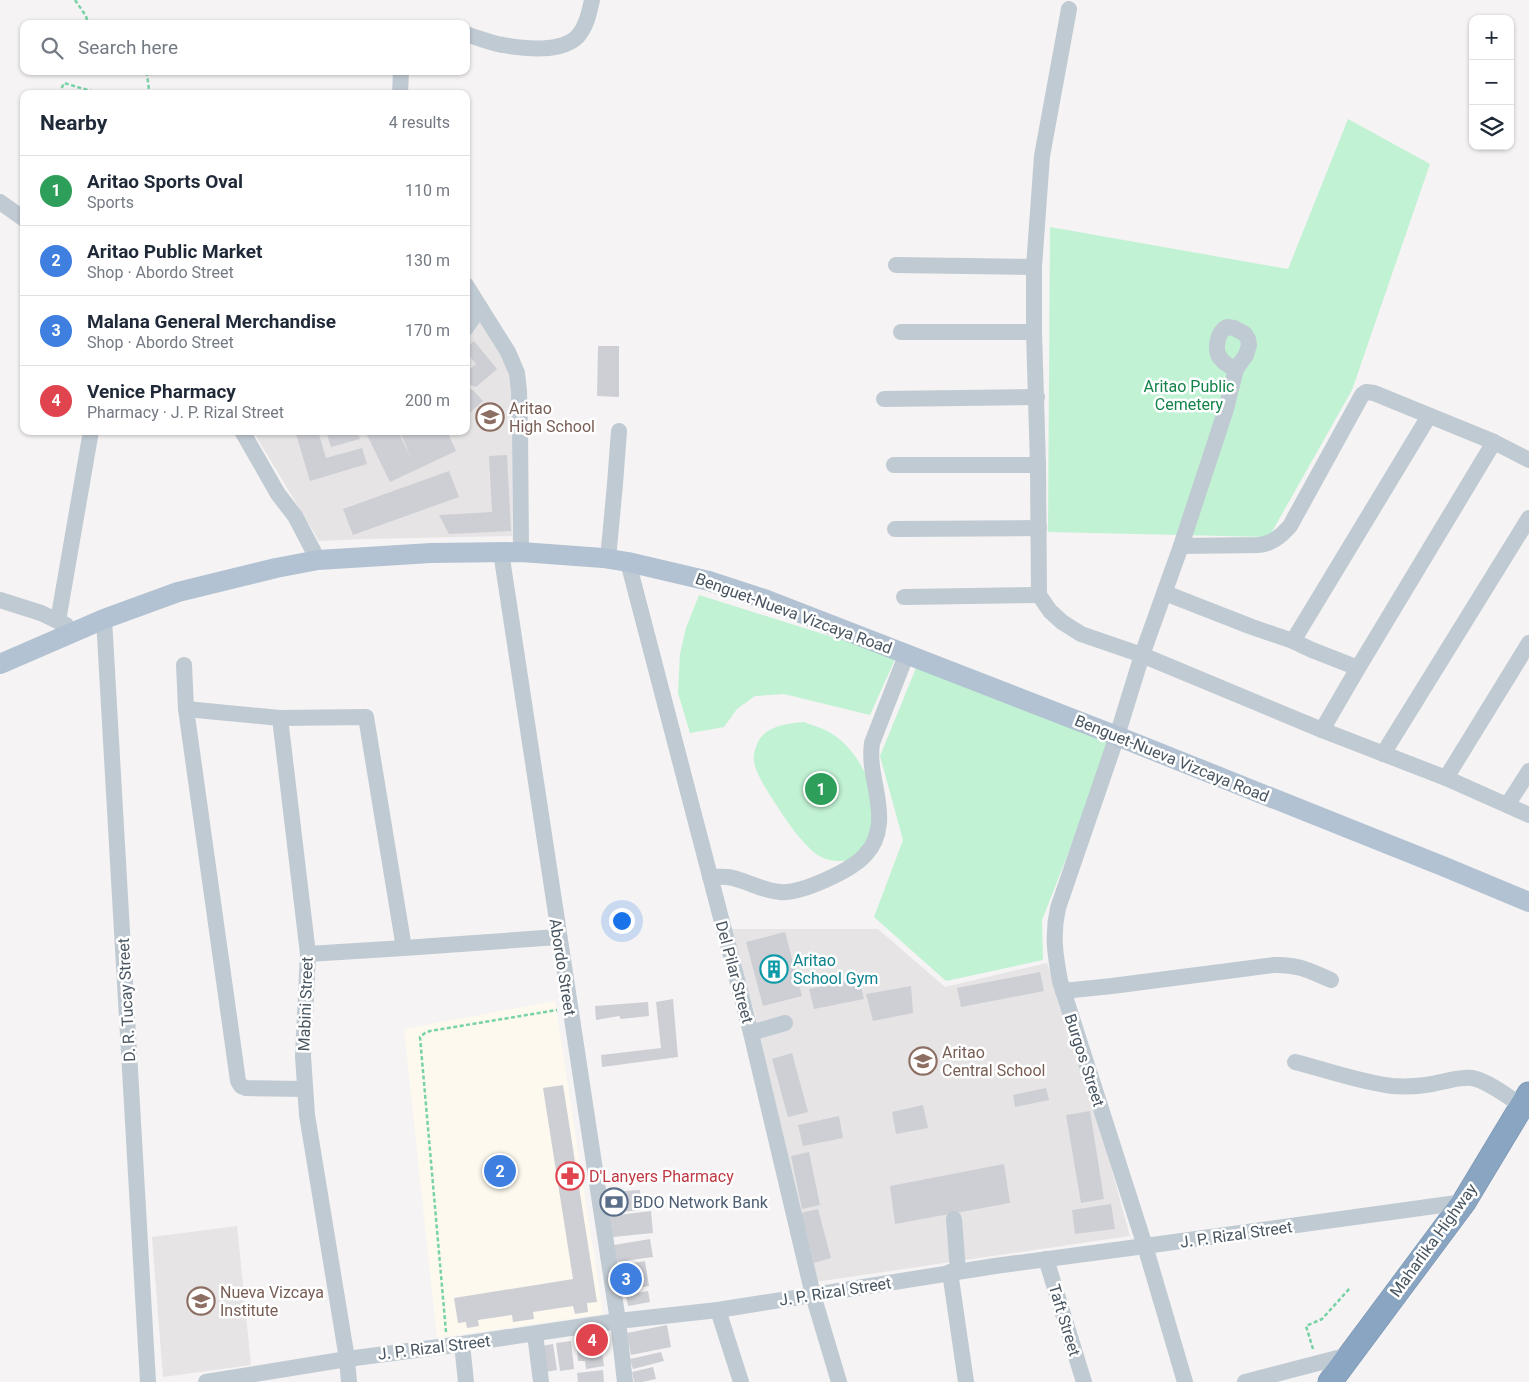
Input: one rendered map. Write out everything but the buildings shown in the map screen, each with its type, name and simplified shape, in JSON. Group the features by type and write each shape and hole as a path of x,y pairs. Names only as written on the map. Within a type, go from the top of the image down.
{"highway":[{"name":"Maharlika Highway","path":"1324,1373 1349,1355 1464,1202 1525,1100"}],"main road":[{"name":"Benguet-Nueva Vizcaya Road","path":"5,662 104,619 178,592 318,560 431,553 521,552 628,562 709,580 767,600 1117,736 1529,902"}],"street":[{"path":"470,35 502,45 530,48 563,45 577,36 584,27 592,0"},
{"path":"1070,10 1042,156 1034,267 1039,595 1050,611 1062,622 1081,634 1142,655 1322,730 1446,778 1529,815"},
{"path":"400,90 401,75"},
{"path":"0,202 20,216"},
{"path":"896,265 1034,267"},
{"path":"470,292 508,352 517,373 520,428 521,552"},
{"path":"470,322 480,308"},
{"path":"901,332 1034,332"},
{"name":"Burgos Street","path":"1185,1382 1145,1246 1060,981 1054,943 1055,923 1061,899 1117,736 1142,655 1182,546 1226,409 1236,370"},
{"path":"1182,546 1258,546 1281,536 1290,526 1364,393 1368,392 1494,442 1529,460"},
{"path":"884,399 1037,397"},
{"path":"1293,641 1429,416"},
{"path":"608,559 619,431"},
{"path":"58,621 90,435"},
{"path":"244,435 278,494 294,516 318,560"},
{"path":"1322,730 1494,442"},
{"path":"894,465 1038,465"},
{"path":"1383,754 1529,518"},
{"path":"895,529 1039,528"},
{"name":"Abordo Street","path":"501,552 618,1321 625,1382"},
{"name":"Del Pilar Street","path":"628,562 751,1033 813,1295 839,1382"},
{"path":"1165,593 1252,628 1293,641 1358,668"},
{"path":"904,597 1039,595"},
{"path":"0,600 41,613 78,630"},
{"name":"D. R. Tucay Street","path":"104,619 148,1382"},
{"path":"1446,778 1529,643"},
{"path":"710,877 726,876 769,890 786,893 823,881 867,854 874,842 879,824 879,802 871,763 872,743 907,654"},
{"path":"184,665 186,709 238,1081 241,1086 246,1088 305,1089"},
{"path":"186,709 280,718 366,717 404,948"},
{"name":"Mabini Street","path":"280,718 308,954 303,1056 307,1115 347,1359 348,1382"},
{"path":"1508,804 1529,771"},
{"path":"308,954 558,936"},
{"path":"1063,991 1274,964 1301,967 1331,980"},
{"path":"751,1033 786,1023"},
{"path":"1295,1062 1392,1086 1415,1086 1440,1083 1457,1078 1473,1078 1525,1100"},
{"name":"J. P. Rizal Street","path":"206,1382 242,1379 347,1359 618,1321 718,1310 954,1272 1464,1202"},
{"path":"954,1219 954,1272 966,1382"},
{"name":"Taft Street","path":"1046,1259 1084,1382"},
{"path":"718,1310 741,1382"},
{"path":"535,1334 541,1382"},
{"path":"455,1345 466,1382"},
{"path":"1245,1382 1324,1373"}],"path":[{"path":"75,0 87,20"},
{"path":"147,75 149,90"},
{"path":"60,90 64,83 88,90"},
{"path":"455,1345 420,1038 430,1031 569,1008"},
{"path":"1324,1373 1306,1326 1322,1319 1350,1288"}],"shaded area":[{"name":"Aritao High School","path":"470,304 512,366 512,536 319,541 255,435 470,435"},
{"name":"Aritao Central School","path":"732,929 878,929 945,987 1047,963 1095,1109 1130,1236 815,1282 755,1013 745,983"},
{"path":"555,1001 603,1314 437,1338 404,1029"},
{"name":"Nueva Vizcaya Institute","path":"237,1226 251,1365 163,1377 152,1237"}],"green space":[{"name":"Aritao Public Cemetery","path":"1348,119 1430,164 1352,390 1269,537 1048,532 1050,227 1288,269"},
{"path":"699,595 896,657 870,715 784,694 755,696 737,709 724,727 690,733 678,693 680,654 686,628"},
{"path":"916,668 1113,739 1042,920 1043,960 946,981 874,917 903,840 880,756"},
{"path":"804,722 829,732 849,749 864,771 885,820 853,860 830,860 821,857 810,849 781,812 756,768 754,753 763,735 775,727"}],"place":[{"name":"Aritao High School","path":"490,417"},
{"name":"Aritao Sports Oval","path":"821,789"},
{"name":"Aritao School Gym","path":"774,969"},
{"name":"Aritao Central School","path":"923,1061"},
{"name":"Aritao Public Market","path":"500,1171"},
{"name":"D'Lanyers Pharmacy","path":"570,1176"},
{"name":"BDO Network Bank","path":"614,1202"},
{"name":"Malana General Merchandise","path":"626,1279"},
{"name":"Nueva Vizcaya Institute","path":"201,1301"},
{"name":"Venice Pharmacy","path":"592,1340"}]}
